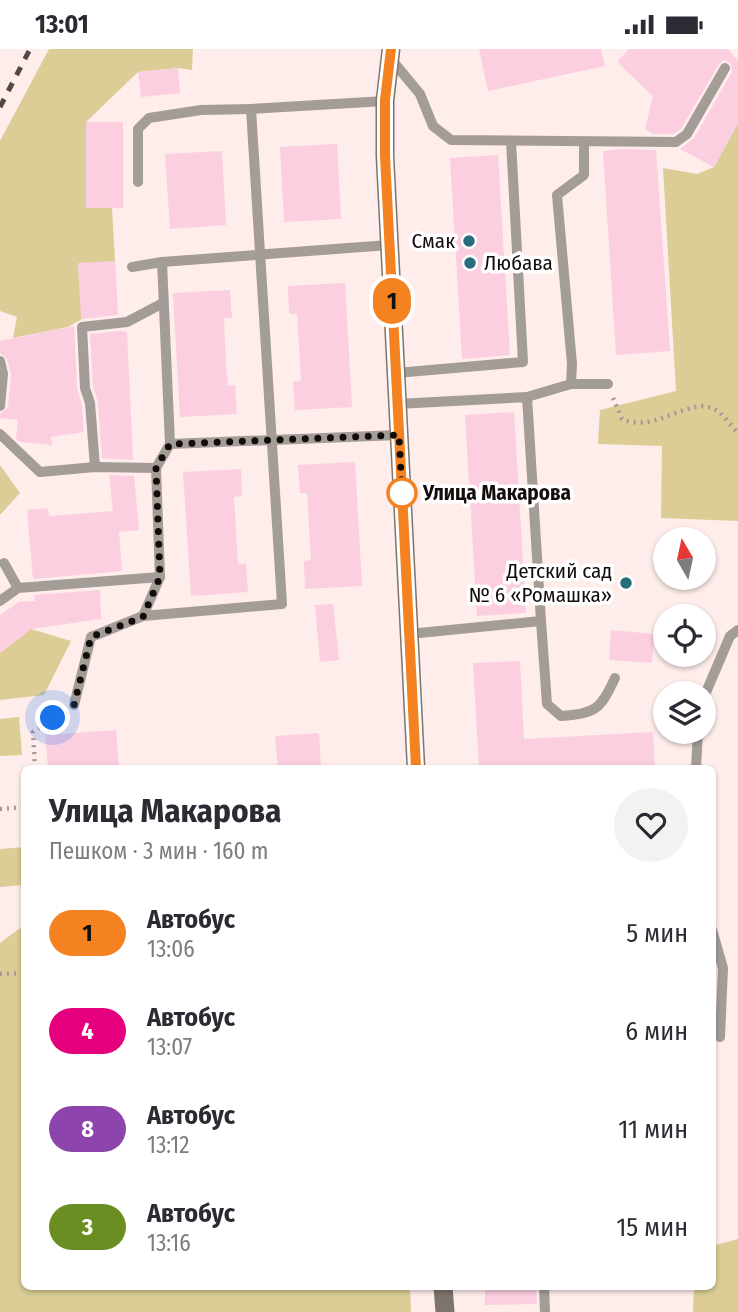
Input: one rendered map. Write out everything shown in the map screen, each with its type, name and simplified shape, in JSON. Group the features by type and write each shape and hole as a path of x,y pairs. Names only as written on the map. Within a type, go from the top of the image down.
{"main road":[{"path":"390,53 385,100 385,156 416,765"},
{"path":"443,1290 445,1312"}],"lane":[{"path":"390,53 420,94 433,126 451,140 676,142 687,134 725,68"},
{"path":"138,182 138,129 149,118 201,110 251,110 385,100"},
{"path":"74,705 91,637 143,617 282,604 251,110"},
{"path":"396,373 523,362 511,141"},
{"path":"571,384 572,364 557,195 584,175 584,142"},
{"path":"132,267 162,262 389,245"},
{"path":"143,617 160,577 156,468 170,444 162,262"},
{"path":"95,467 90,403 85,388 82,327 127,322 163,303"},
{"path":"0,361 3,374 0,406"},
{"path":"397,404 527,397 571,384 608,384"},
{"path":"527,397 547,704 561,716 587,714 604,702 615,678"},
{"path":"0,434 40,472 95,467 156,468"},
{"path":"170,444 399,435"},
{"path":"4,563 18,588"},
{"path":"0,601 18,588 160,577"},
{"path":"409,634 541,621"},
{"path":"711,681 730,636 738,630"},
{"path":"696,765 697,744"},
{"path":"716,944 723,968 720,1037"},
{"path":"544,1290 545,1312"}],"path":[{"path":"608,384 622,419 633,424 657,421 696,406 713,408 738,433"},
{"path":"35,765 33,732 74,705"},
{"path":"0,809 21,807"},
{"path":"0,974 21,973"}],"shaded area":[{"path":"49,49 193,49 192,70 178,68 138,72 86,122 87,208 112,208 115,261 78,264 82,319 68,327 13,338 17,317 0,311 0,141"},
{"path":"738,123 738,521 661,518 662,446 598,444 600,410 676,391 663,168 697,174 714,167"},
{"path":"0,465 20,493 0,515"},
{"path":"31,629 71,641 44,695 0,700 0,653"},
{"path":"19,717 22,755 0,756 0,719"},
{"path":"21,847 21,885 0,887 0,849"},
{"path":"21,927 21,1290 410,1290 411,1312 0,1312 0,943"},
{"path":"738,1239 738,1312 693,1312 694,1290 716,1290 716,1245"}],"building":[{"path":"479,49 601,49 605,66 488,91"},
{"path":"629,49 728,49 738,61 738,123 714,167 680,149 694,138 732,72 731,64 724,60 719,64 681,129 673,134 653,134 645,129 653,96 617,62"},
{"path":"178,68 180,93 141,97 138,72"},
{"path":"86,122 123,122 123,208 86,208"},
{"path":"337,144 341,219 284,222 280,147"},
{"path":"656,150 670,351 616,355 603,151"},
{"path":"222,151 226,225 170,229 165,154"},
{"path":"498,155 510,355 462,359 450,158"},
{"path":"115,261 118,315 81,319 78,263"},
{"path":"345,283 352,407 295,410 293,382 301,381 297,314 289,314 288,286"},
{"path":"230,290 232,318 224,318 226,366 228,386 235,385 237,414 180,417 173,293"},
{"path":"74,326 77,388 82,405 84,432 51,437 52,445 20,442 16,439 18,420 0,418 0,414 8,407 11,374 7,359 0,353 0,341"},
{"path":"127,332 133,460 102,458 98,402 93,387 90,334"},
{"path":"514,412 526,613 477,616 465,415"},
{"path":"355,462 362,586 305,589 304,561 311,560 307,493 300,493 298,465"},
{"path":"241,469 242,496 234,497 238,564 246,564 248,592 191,596 183,472"},
{"path":"109,475 134,476 139,530 119,532 122,571 33,579 27,510 48,508 49,516 113,511"},
{"path":"100,590 101,619 31,629 0,653 0,615 19,602 35,601 34,595"},
{"path":"333,604 339,660 320,662 315,605"},
{"path":"611,630 653,634 652,663 609,660"},
{"path":"520,661 524,739 653,732 655,765 479,765 473,663"},
{"path":"116,730 119,765 48,765 45,735"},
{"path":"319,733 321,765 278,765 275,736"},
{"path":"485,1290 536,1290 537,1304 485,1305"}],"railway":[{"path":"0,107 30,49"}],"bus line":[{"name":"1","path":"391,49 385,100 385,156 416,765"}],"place":[{"name":"Смак","path":"469,241"},
{"name":"Любава","path":"470,263"},
{"name":"Улица Макарова","path":"402,493"},
{"name":"Детский сад № 6 «Ромашка»","path":"626,583"}],"route":[{"path":"53,718 74,705 91,637 143,617 160,577 156,468 170,444 399,435 402,493"}]}
